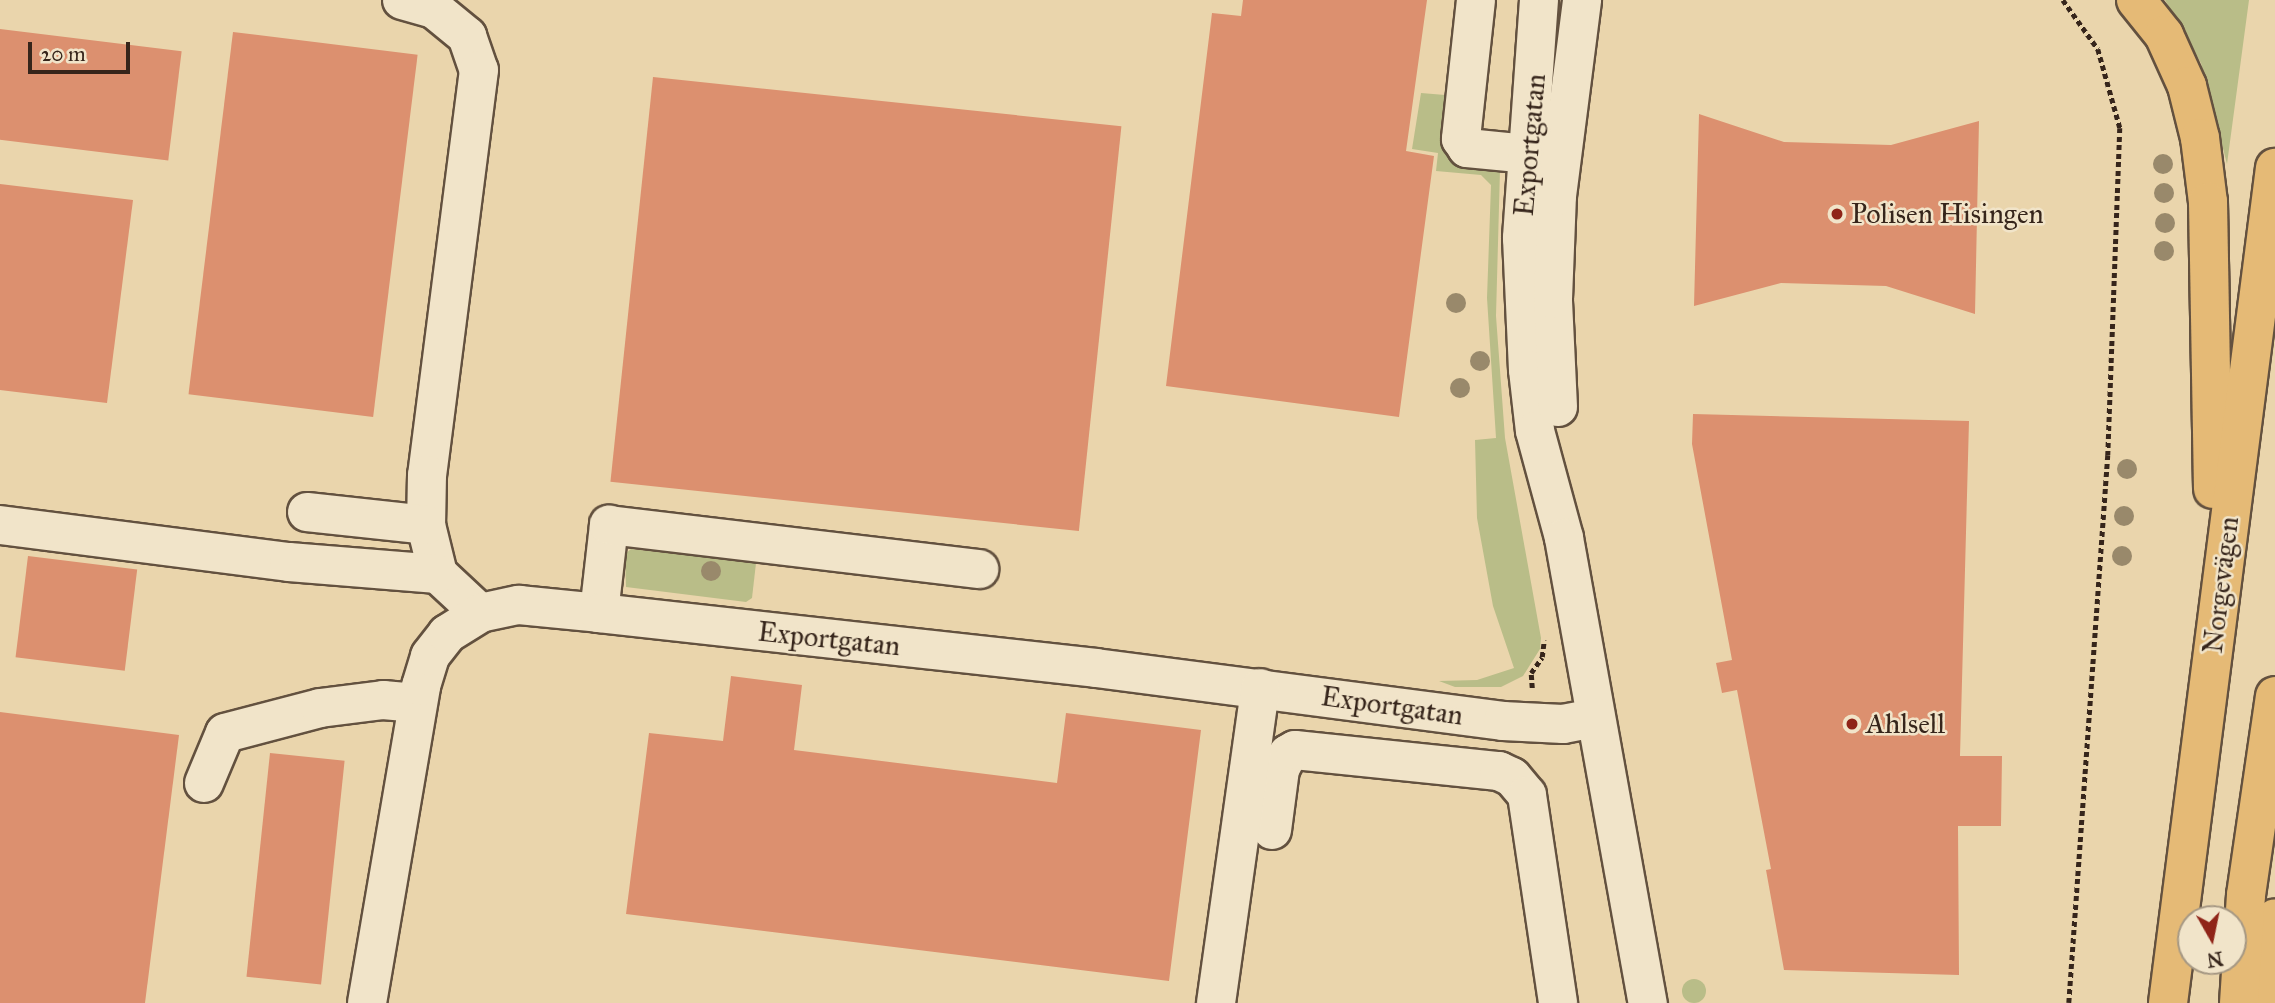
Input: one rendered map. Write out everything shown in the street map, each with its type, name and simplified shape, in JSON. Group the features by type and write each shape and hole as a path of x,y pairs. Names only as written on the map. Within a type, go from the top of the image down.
{"highway":[{"path":"2136,0 2164,35 2187,86 2200,138 2208,202 2215,613"},
{"name":"Norgevägen","path":"2168,1003 2203,755 2215,613 2275,168"},
{"path":"2239,1003 2246,895 2275,696"},
{"path":"2258,1003 2275,918"}],"street":[{"path":"402,0 434,9 467,36 479,70 427,475 426,525 438,574 480,613"},
{"path":"1476,0 1461,139 1467,148 1527,154"},
{"name":"Exportgatan","path":"1539,0 1522,238 1528,370 1535,431 1564,538 1648,1003"},
{"name":"Exportgatan","path":"1564,538 1554,365 1554,250 1563,139 1582,0"},
{"path":"307,512 426,525"},
{"path":"0,525 289,562 438,574"},
{"path":"599,613 609,525 979,569"},
{"name":"Exportgatan","path":"367,1003 417,704 430,656 447,634 480,613 519,606 599,613 1260,688 1503,721 1563,724 1595,718"},
{"path":"1216,1003 1260,688"},
{"path":"204,783 225,733 320,708 383,700 417,704"},
{"path":"1272,830 1280,769 1288,754 1295,750 1499,771 1512,777 1527,796 1558,1003"}],"path":[{"path":"2063,0 2098,49 2120,128 2108,455 2070,1003"}],"green space":[{"path":"2165,0 2249,0 2227,164 2201,63"},
{"path":"1421,93 1445,95 1442,140 1447,152 1500,170 1496,316 1505,438 1541,638 1540,649 1523,676 1501,687 1455,687 1439,681 1477,680 1514,668 1493,606 1477,518 1475,440 1496,438 1487,298 1491,185 1481,175 1436,171 1438,153 1412,149"},
{"path":"631,549 756,563 752,598 746,602 626,587 625,554"},
{"path":"1694,979 1703,982 1706,991 1703,1000 1694,1003 1685,1000 1682,991 1685,982"}],"building":[{"path":"1243,0 1427,0 1406,151 1434,156 1399,417 1166,386 1212,13 1241,16"},
{"path":"0,29 182,51 168,160 0,140"},
{"path":"233,32 418,55 373,417 189,394"},
{"path":"653,77 1121,126 1079,531 610,482"},
{"name":"Polisen Hisingen","path":"1699,114 1784,142 1891,145 1979,121 1975,314 1886,286 1781,283 1694,306"},
{"path":"0,184 133,200 107,403 0,390"},
{"name":"Ahlsell","path":"1693,414 1969,421 1960,756 2002,756 2001,826 1958,826 1959,975 1784,970 1766,870 1771,869 1737,690 1722,693 1716,663 1732,660 1692,444"},
{"path":"28,556 137,569 125,671 16,657"},
{"path":"731,676 802,685 794,750 1057,783 1066,713 1201,730 1169,981 626,914 649,733 723,741"},
{"path":"0,712 179,735 145,1003 0,1003"},
{"path":"270,753 345,761 321,985 246,977"}],"place":[{"name":"Polisen Hisingen","path":"1837,214"},
{"name":"Ahlsell","path":"1852,724"}]}
